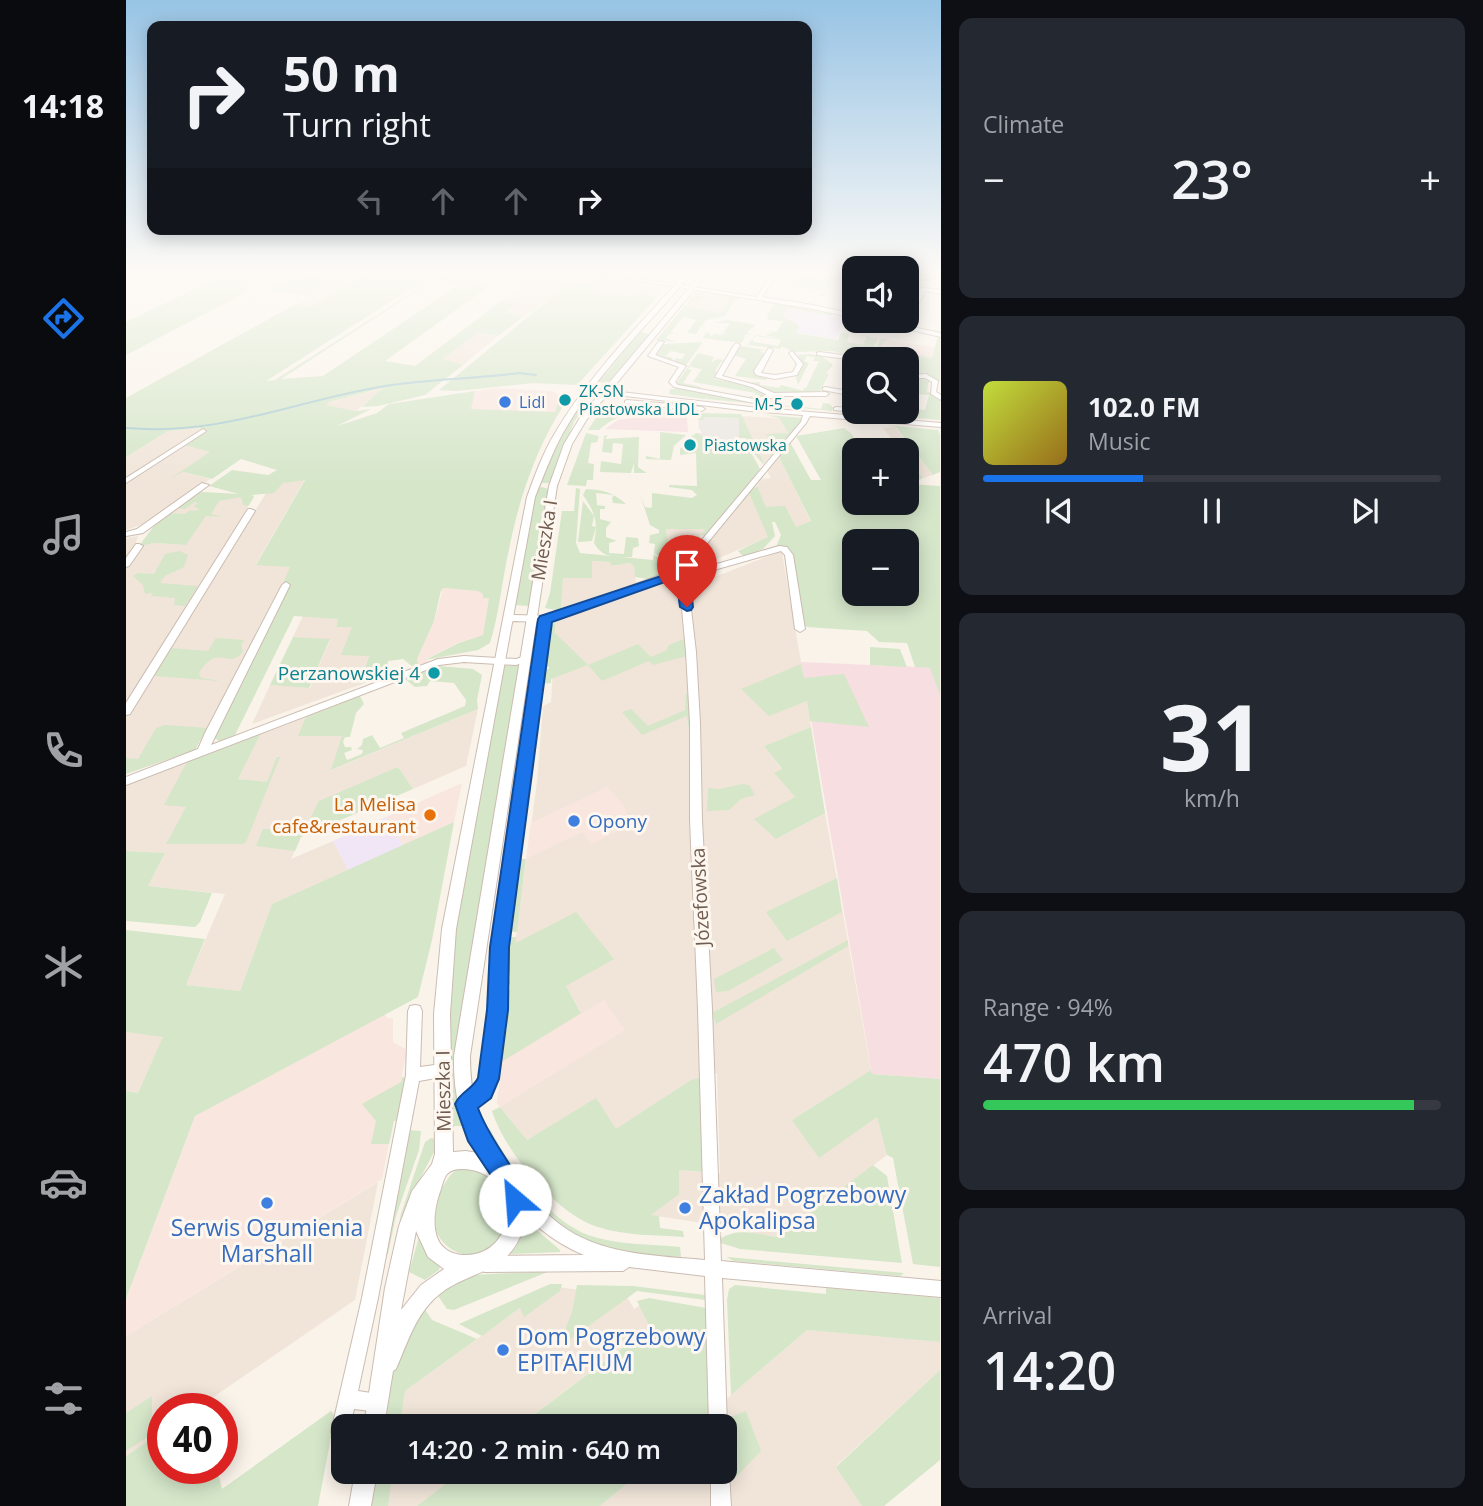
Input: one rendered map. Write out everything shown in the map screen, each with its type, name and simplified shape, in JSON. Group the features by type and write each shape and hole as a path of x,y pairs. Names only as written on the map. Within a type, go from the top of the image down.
{"street":[{"name":"Mieszka I","path":"439,1171 444,1146 442,1014 449,929 534,487 558,430 585,391 626,344"},
{"name":"Mieszka I","path":"507,1179 476,1133 466,1104 461,1070 464,1034 525,659 538,619 553,486 568,444 603,392 644,344"},
{"path":"659,344 651,357 683,366 673,382 674,385 756,402 772,395 826,391 842,393"},
{"path":"737,345 718,377 754,386 772,395"},
{"path":"770,350 757,371 774,377 794,374 800,364 792,353"},
{"path":"819,354 842,357"},
{"path":"919,377 928,377 935,381 934,394 940,398"},
{"path":"585,391 750,409 940,425"},
{"path":"603,392 667,407 750,409"},
{"path":"667,407 681,405 680,401 673,399"},
{"path":"836,409 842,409"},
{"path":"682,573 684,564 804,422 807,414"},
{"path":"126,481 203,431"},
{"path":"126,534 140,530 205,485"},
{"path":"534,487 553,486"},
{"path":"126,711 251,511"},
{"path":"126,564 139,547"},
{"path":"507,620 538,619 671,574 716,567 771,549 784,549 789,555 800,629"},
{"name":"Józefowska","path":"682,573 691,652 694,711 718,1414"},
{"path":"203,751 286,585"},
{"path":"466,1104 483,1091 488,1079 498,1010 500,947 538,619"},
{"path":"126,780 438,662 457,659 516,662 525,659"},
{"path":"344,1414 413,1074 415,1010"},
{"path":"413,1074 442,1071"},
{"path":"376,1414 395,1284 411,1217 422,1190 453,1160 468,1159 494,1167 547,1226 570,1242 607,1256 650,1263 940,1289"},
{"path":"439,1171 425,1204 424,1221 428,1240 445,1260 479,1264 650,1263"},
{"path":"378,1403 396,1342 425,1293 456,1272 498,1254 509,1241 515,1225 515,1200 507,1179"},
{"path":"348,1399 378,1403"},
{"path":"360,1506 364,1484"},
{"path":"720,1484 721,1506"}],"shaded area":[{"path":"462,344 488,344 463,365 442,360"},
{"path":"882,344 916,344 936,347 932,358 919,356 919,347 880,347"},
{"path":"385,388 356,411 325,405 329,402"},
{"path":"498,388 552,391 567,400 559,413 470,409 475,391"},
{"path":"647,416 687,418 688,432 605,429 618,420"},
{"path":"740,416 779,418 788,433 764,463"},
{"path":"698,417 740,418 739,443 709,441 697,433 702,433"},
{"path":"895,427 904,438 891,438 883,428"},
{"path":"203,428 126,478 126,457 168,431"},
{"path":"210,429 240,432 179,474 183,472 210,479 147,523 126,530 126,483"},
{"path":"779,457 811,522 796,527 766,507 757,486 762,479 771,478 766,469"},
{"path":"919,457 933,475 923,478 919,473"},
{"path":"305,479 256,564 291,567 207,728 193,747 157,761 126,758 126,538 138,536 135,546 155,543 185,545 206,516 170,513 201,492 251,495 254,497 246,510 255,511 271,485"},
{"path":"749,493 769,537 695,568 689,562"},
{"path":"666,529 706,529 679,564 671,564"},
{"path":"782,553 805,685 769,715 807,701 811,727 764,746 782,770 775,774 795,797 776,839 825,813 871,1070 792,1120 877,1117 887,1155 777,1237 749,1232 739,1216 722,1226 650,1215 679,1170 720,1174 717,1073 691,1080 616,1130 596,1099 527,1140 497,1103 503,1061 581,1012 566,986 600,943 515,944 537,782 543,706 551,702 556,622 561,611 563,577 592,561 610,562 611,566 630,563 634,566 636,583 643,588 673,578 679,579 680,589 689,589"},
{"path":"440,590 477,590 483,593 484,598 489,598 483,635 458,643 426,659 428,662 418,665 417,659 435,619 442,592"},
{"path":"303,616 339,619 336,626 353,627 342,655 369,655 359,685 252,724 270,685 310,688 330,640 293,637"},
{"path":"801,662 940,668 940,1079 872,1074"},
{"path":"355,698 332,770 478,709 466,766 413,789 398,767 301,837 291,859 333,841 348,870 272,904 240,991 186,985 225,894 148,886 165,853 126,851 126,784 232,744 181,843 243,844 266,782 238,779 260,735"},
{"path":"462,783 454,822 403,846 386,817"},
{"path":"607,787 624,805 627,814 621,818 628,826 591,844 582,832 526,859 531,823"},
{"path":"386,817 403,846 348,870 333,841"},
{"path":"604,1000 625,1030 500,1107 497,1103 503,1061"},
{"path":"385,1014 387,1018 393,1018 393,1042 407,1050 382,1179 126,1336 126,1300 195,1116"},
{"path":"126,1032 164,1036 138,1093 126,1091"},
{"path":"378,1182 355,1300 219,1393 147,1393 147,1442 126,1456 126,1336"},
{"path":"551,1286 627,1297 634,1309 640,1305 650,1326 535,1414 402,1414 405,1391"},
{"path":"807,1330 940,1342 940,1370 836,1466 862,1506 600,1506 627,1484 737,1484 737,1414 712,1414"},
{"path":"391,1484 445,1484 417,1506 388,1506"}],"green space":[{"path":"126,344 146,344 126,355"},
{"path":"223,344 324,344 266,381 275,380 331,344 335,344 281,379 323,376 370,344 408,344 385,361 415,366 444,344 462,344 443,359 463,365 425,395 362,407 383,388 329,402 326,405 356,411 371,409 337,426 377,413 389,404 475,391 471,409 555,412 560,395 567,400 545,439 528,478 511,541 490,643 478,650 425,660 459,643 483,635 489,598 483,598 483,594 478,591 444,588 441,590 434,621 417,659 418,665 413,667 403,659 388,661 385,675 359,685 369,656 341,655 352,627 336,627 338,619 294,616 235,735 219,741 213,737 213,733 289,584 283,583 290,567 256,565 305,480 283,483 274,493 252,495 254,497 248,506 243,505 241,497 219,501 211,514 223,517 206,516 186,545 155,543 139,546 153,527 170,513 185,514 188,511 200,510 194,506 198,503 195,502 185,509 177,508 201,492 239,494 209,486 232,470 268,475 277,470 241,459 212,479 183,472 171,478 210,452 185,445 204,433 199,431 201,428 168,431 126,457 126,398"},
{"path":"495,344 614,344 577,385 533,383 457,391 439,390"},
{"path":"630,344 641,344 607,383 599,382"},
{"path":"664,344 701,344 686,365 672,362 676,358 682,359 685,354 671,351 665,356 673,358 671,362 654,354"},
{"path":"875,344 874,347 842,347 842,353 833,351 794,352 781,346 781,349 748,345"},
{"path":"936,344 940,344 940,381 925,374 924,370 923,375 919,375 919,356 932,358"},
{"path":"741,346 765,350 760,351 764,354 754,371 768,377 766,380 735,376 746,359 733,355"},
{"path":"698,353 714,357 711,363 717,359 726,360 721,362 715,371 718,372 714,379 752,386 767,396 760,400 747,399 754,397 756,393 693,382 702,369 691,367 692,364 688,369 692,370 683,383 701,387 699,390 676,384"},
{"path":"798,355 823,357 833,365 826,373 829,374 820,392 772,392 747,383 759,382 760,385 779,388 781,385 804,391 819,361 813,361 815,357 807,356 804,361 809,363 798,385 796,376 802,363"},
{"path":"919,378 933,381 920,379 929,381 927,391 940,399 940,420 919,418 919,409 925,410 929,395 919,394"},
{"path":"674,387 753,403 779,394 779,397 768,400 768,404 789,406 792,402 801,401 803,407 821,409 823,403 830,404 833,408 832,411 706,399 707,396 705,399 669,394"},
{"path":"580,402 587,404 574,422 551,483 539,483 549,457"},
{"path":"603,407 665,411 665,415 647,412 629,414 613,420 599,430 588,430"},
{"path":"698,413 741,414 764,463 746,444 746,438 739,438 739,418 704,417 704,420 700,420"},
{"path":"766,415 804,418 803,420 764,463 775,449 766,434 788,433 779,418"},
{"path":"887,425 938,430 940,472 933,475 919,457 919,438 904,438 896,427"},
{"path":"844,428 854,438 842,438 842,515 919,515 919,485 940,486 940,695 930,668 915,667 907,643 879,642 867,631 805,625 791,552 788,548 776,547 781,535 775,522 772,522 775,536 763,549 744,557 738,551 768,537 749,493 757,486 766,507 785,506 796,527 811,521 779,457 790,442 811,480 821,480 796,436"},
{"path":"660,432 686,435 674,446 671,460 646,459 646,456 660,459"},
{"path":"586,433 599,436 597,442 591,443 588,463 594,464 593,480 587,480 586,486 567,485"},
{"path":"697,433 709,439 734,441 744,445 760,469 705,536 701,535 705,529 666,529 671,564 654,553 655,544 649,543 650,535 659,533 659,530 650,525 640,494 645,507 650,508 652,493 692,498 697,495 692,490 669,485 697,486 696,453 680,455 680,449"},
{"path":"608,435 605,439 639,437 638,467 647,473 634,473 634,463 631,473 600,472 601,461 621,464 623,444 613,443 612,453 602,452 604,436"},
{"path":"576,488 580,489 576,543 580,553 653,560 654,554 674,569 648,579 635,577 634,566 630,563 611,566 610,562 592,561 592,578 563,578 561,611 545,608 550,593 562,511 574,511"},
{"path":"537,489 548,489 529,606 514,605 533,502"},
{"path":"586,489 613,495 596,493 597,505 605,506 605,509 600,509 600,519 611,522 606,528 606,537 617,541 609,543 609,553 624,554 626,537 638,538 639,546 633,548 632,557 610,556 597,548 594,543 595,518 583,495"},
{"path":"614,495 626,504 613,503"},
{"path":"583,501 594,516 592,526 596,527 592,541 578,542"},
{"path":"180,551 188,555 184,567 165,576 160,583 198,586 185,606 174,605 175,598 145,594 143,585 133,576 138,573 154,574 165,554"},
{"path":"556,622 555,633 588,665 551,679 551,683 541,684 542,670 549,669 543,665 548,628"},
{"path":"293,637 330,639 309,688 270,685"},
{"path":"216,638 244,640 241,645 243,651 238,656 233,659 212,659 199,673 201,678 222,681 153,676 172,648 208,651"},
{"path":"684,639 687,656 653,665 649,661 602,681 588,665 638,644 651,657"},
{"path":"870,647 900,649 907,667 870,665"},
{"path":"801,664 804,678 844,674 869,727 810,721 807,701 769,716 741,689"},
{"path":"504,665 519,666 481,899 458,1098 464,1126 451,1126 448,1025 454,940"},
{"path":"439,666 473,669 482,675 478,709 331,770 342,736 298,736 306,717 360,696 364,704 356,713 350,737 345,737 343,742 345,747 351,747 352,750 344,753 347,760 362,754 363,750 357,749 362,745 363,739 372,735 380,748 404,738 401,733 465,706 466,700 454,683 430,681 427,686 415,687 405,679 429,670 430,673"},
{"path":"686,693 689,696 689,729 687,716 642,735 622,712 631,709 648,726 685,710"},
{"path":"287,722 260,735 238,779 267,782 277,757 280,757 246,842 166,844 186,807 164,805 188,760"},
{"path":"165,725 207,728 195,750 126,774 126,758 138,759 156,728"},
{"path":"811,727 825,813 776,839 754,819 795,797 774,773 782,769 764,746"},
{"path":"398,767 413,789 301,837 295,851 256,846 263,829 304,830 319,801"},
{"path":"749,785 755,795 741,799 729,810 707,811 708,788 720,789"},
{"path":"454,822 432,940 418,997 195,1116 126,1299 126,1091 138,1093 163,1037 126,1032 126,930 205,939 186,985 240,991 272,904"},
{"path":"126,851 165,853 148,886 212,893 200,922 195,927 126,921"},
{"path":"518,859 526,859 517,932 506,931"},
{"path":"837,878 842,912 787,941 766,912"},
{"path":"576,912 614,959 566,986 581,1013 503,1061 497,1061 500,1030 507,1030 507,1023 502,1021 505,990 510,990 510,984 505,985 504,980 510,980 510,975 503,972 507,937 516,937 516,943"},
{"path":"848,940 848,946 716,1024 712,1013"},
{"path":"774,948 783,960 728,991 716,992 714,979"},
{"path":"871,1070 872,1074 940,1079 940,1267 913,1264 893,1158 887,1155 877,1117 819,1158 792,1120"},
{"path":"402,1077 407,1078 399,1120 394,1121 389,1144 371,1144 376,1121 362,1104 401,1082"},
{"path":"702,1077 700,1103 703,1172 679,1170 679,1194 651,1215 659,1216 660,1228 683,1231 684,1237 619,1232 598,1227 566,1210 520,1163 492,1111 500,1107 527,1140 596,1098 616,1129 691,1080"},
{"path":"490,1129 531,1190 544,1205 573,1228 610,1241 680,1247 681,1257 610,1251 589,1245 570,1235 535,1206 506,1170 483,1133"},
{"path":"408,1130 421,1131 419,1150 396,1216 388,1254 384,1254"},
{"path":"431,1138 436,1139 434,1152 413,1192 391,1266 401,1214 425,1142"},
{"path":"873,1165 887,1176 902,1263 740,1249 721,1243 720,1239 727,1235 741,1232 777,1237"},
{"path":"460,1168 479,1170 494,1180 503,1194 506,1209 505,1225 497,1243 484,1252 470,1255 455,1251 443,1242 435,1228 434,1209 442,1188"},
{"path":"524,1219 560,1250 560,1252 510,1254"},
{"path":"419,1237 424,1249 440,1266 439,1270 425,1280 409,1272"},
{"path":"727,1257 904,1273 900,1276 733,1261"},
{"path":"550,1271 454,1310 447,1309 436,1293 474,1275"},
{"path":"550,1284 562,1284 560,1291 524,1317 520,1308 482,1336 459,1324"},
{"path":"577,1285 633,1286 705,1295 705,1300 637,1291 558,1348 572,1312"},
{"path":"735,1285 826,1294 826,1288 940,1298 940,1342 807,1330 731,1395 727,1300 729,1289"},
{"path":"649,1298 706,1308 709,1340 708,1414 535,1414 650,1327 637,1301"},
{"path":"422,1305 432,1320 477,1339 405,1391 402,1414 384,1414 391,1373"},
{"path":"940,1370 940,1460 884,1506 862,1506 836,1467"},
{"path":"147,1399 147,1437 126,1451 126,1413"},
{"path":"331,1411 333,1414 331,1414 331,1437 318,1506 126,1506 126,1456 147,1442 147,1484 221,1484 222,1489 229,1484 238,1484 238,1478"},
{"path":"746,1411 761,1451 737,1476 737,1414"},
{"path":"373,1484 391,1484 388,1506 370,1506"},
{"path":"445,1484 627,1484 600,1506 417,1506"}],"waterway":[{"path":"126,428 161,429 226,422 385,386 519,373 536,375"}],"place":[{"name":"ZK-SN Piastowska LIDL","path":"565,400"},
{"name":"Lidl","path":"505,402"},
{"name":"M-5","path":"797,404"},
{"name":"Piastowska","path":"690,445"},
{"name":"Perzanowskiej 4","path":"434,673"},
{"name":"La Melisa cafe&restaurant","path":"430,815"},
{"name":"Opony","path":"574,821"},
{"name":"Serwis Ogumienia Marshall","path":"267,1203"},
{"name":"Zakład Pogrzebowy Apokalipsa","path":"685,1208"},
{"name":"Dom Pogrzebowy EPITAFIUM","path":"503,1350"}],"route":[{"path":"515,1200 510,1183 476,1133 466,1104 483,1091 488,1079 498,1010 500,947 545,619 679,573 682,573 687,607"}]}
